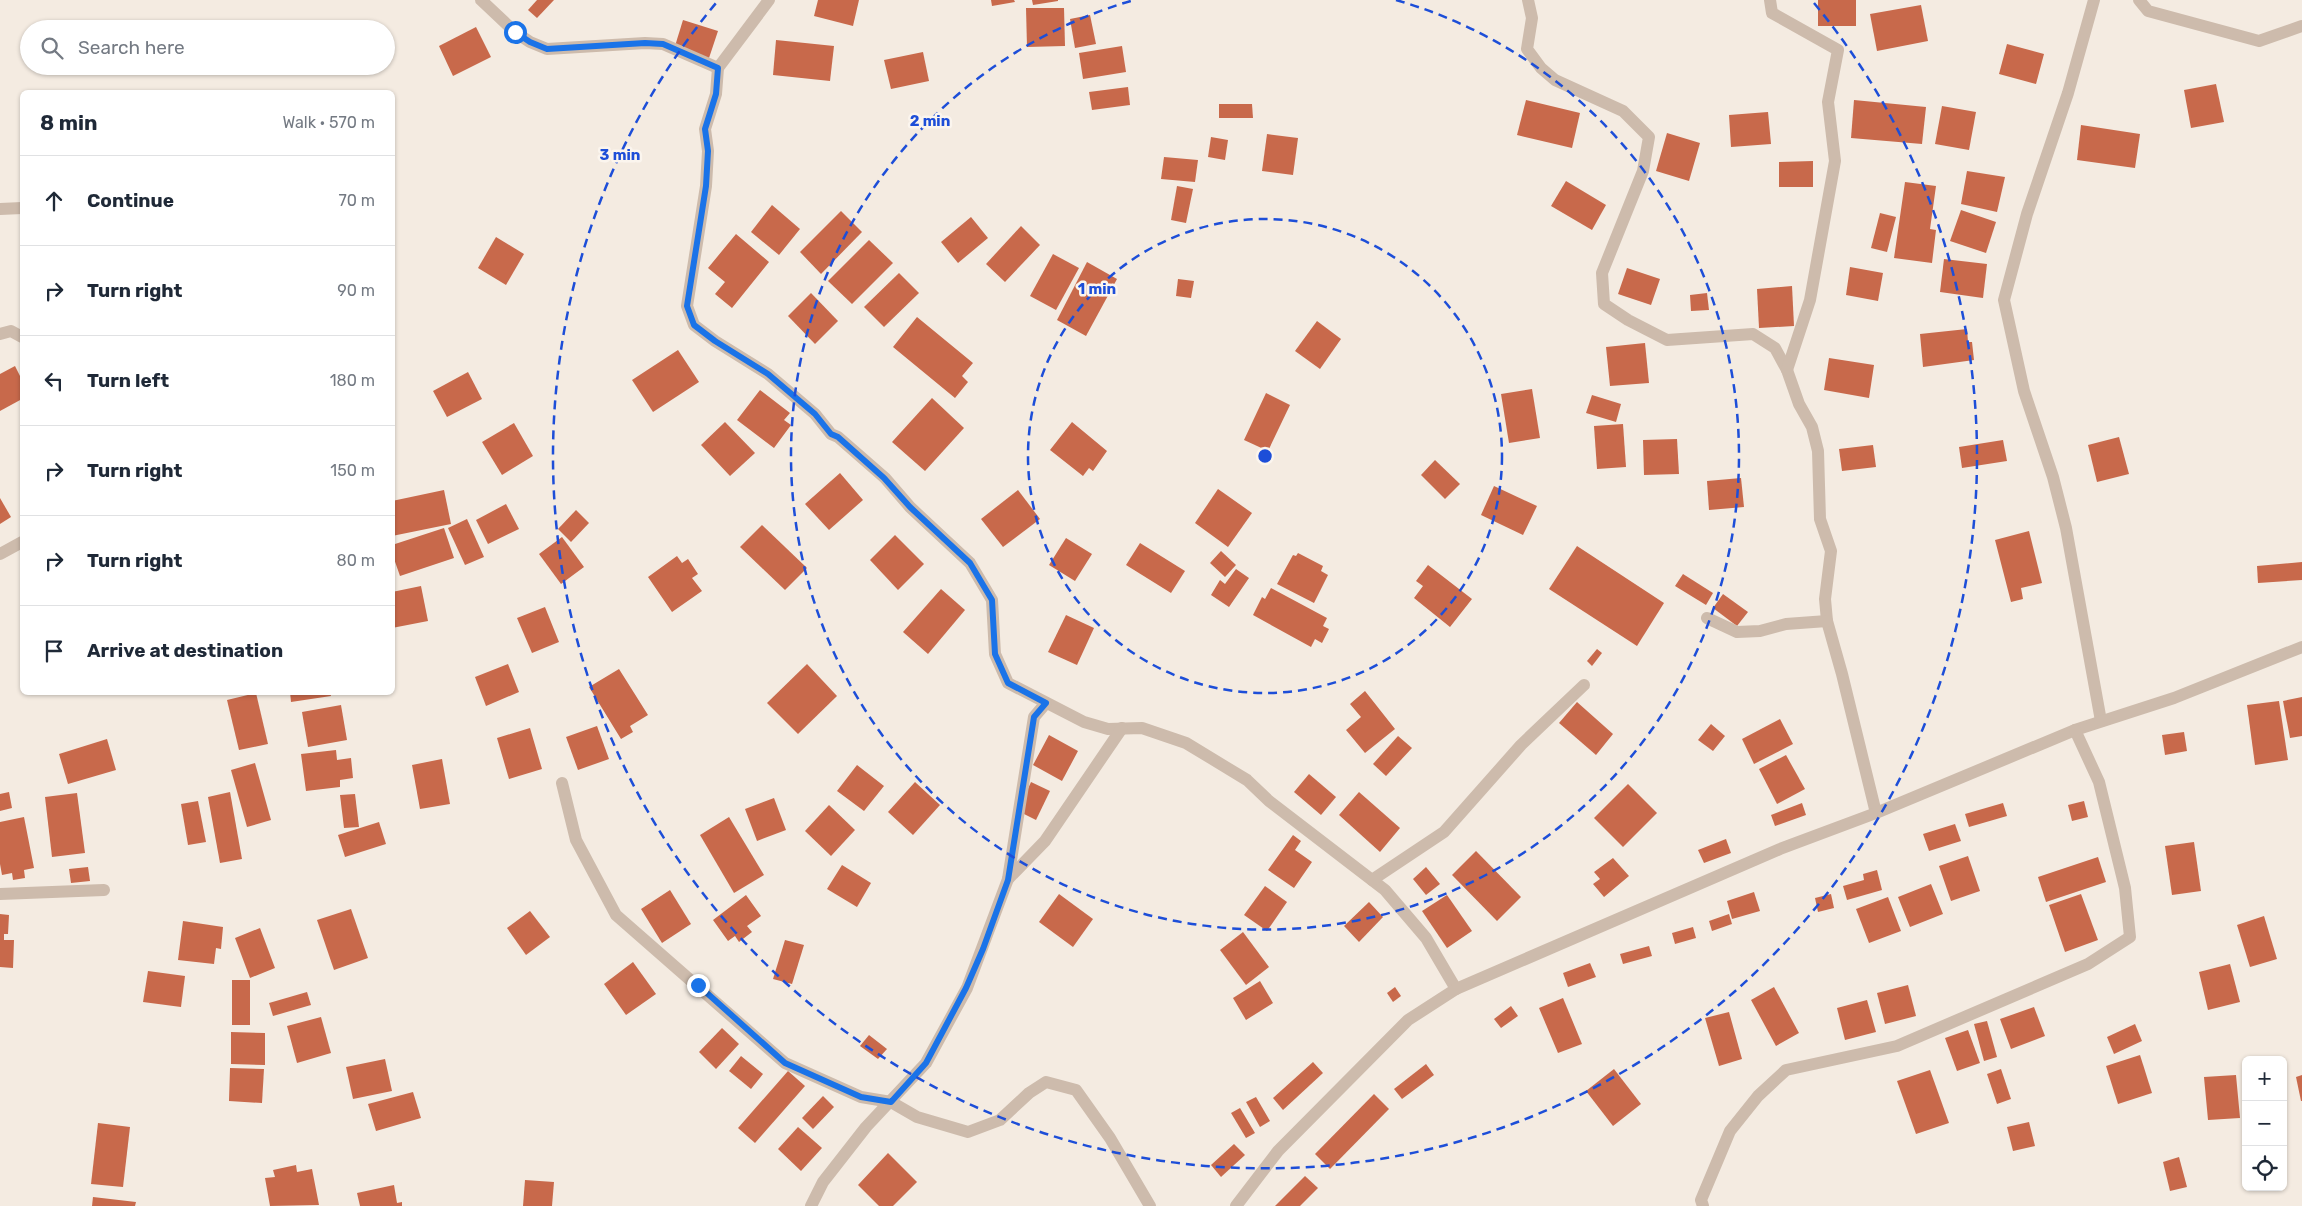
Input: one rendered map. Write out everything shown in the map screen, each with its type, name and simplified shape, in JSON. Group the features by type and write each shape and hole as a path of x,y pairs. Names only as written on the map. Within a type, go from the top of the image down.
{"street":[{"path":"481,0 515,32 530,42 547,49 645,43 663,44 718,68"},
{"path":"769,0 718,68 716,94 705,129 708,151 706,186 687,306 694,325 715,341 768,374 815,414 831,434 838,437 884,478 910,507 970,563 992,600 995,654 1008,683 1084,722 1108,729 1142,728 1186,743 1247,780 1269,801 1385,890 1426,938 1456,989"},
{"path":"1528,0 1532,18 1527,49 1540,68 1555,80 1623,111 1649,136 1643,171 1602,273 1604,304 1628,320 1667,340 1753,334 1775,348 1787,370 1799,404 1812,427 1818,451 1820,519 1830,551 1825,599 1827,621 1876,813"},
{"path":"1770,0 1772,12 1838,50 1828,102 1835,161 1810,300 1787,370"},
{"path":"2094,0 2068,93 2027,214 2004,300 2024,391 2053,477 2066,528 2101,721"},
{"path":"2139,0 2148,11 2259,40 2302,26"},
{"path":"0,209 20,208"},
{"path":"0,334 11,331 20,336"},
{"path":"0,554 20,543"},
{"path":"1708,618 1737,632 1760,630 1786,624 1827,621"},
{"path":"1236,1206 1278,1151 1408,1020 1456,989 1780,849 1876,813 2075,730 2174,698 2302,647"},
{"path":"1372,880 1444,832 1521,745 1584,686"},
{"path":"811,1206 823,1182 866,1128 926,1063 966,988 1008,880 1034,717 1046,703"},
{"path":"1008,880 1045,841 1122,728"},
{"path":"1703,1206 1701,1200 1730,1131 1758,1096 1786,1070 1897,1046 2088,964 2130,938 2125,888 2099,782 2075,730"},
{"path":"562,783 576,840 616,915 785,1063 861,1097 891,1102 917,1117 968,1132 1000,1120 1029,1093 1046,1082 1076,1090 1110,1138 1150,1206"},
{"path":"0,894 104,890"}],"building":[{"path":"537,0 554,0 537,18 528,10"},
{"path":"818,0 859,0 853,26 814,16"},
{"path":"991,0 1014,0 1015,2 992,6"},
{"path":"1032,0 1058,0 1058,1 1033,5"},
{"path":"1818,0 1856,0 1856,26 1818,26"},
{"path":"1921,5 1928,41 1877,51 1870,14"},
{"path":"1026,8 1064,8 1065,46 1027,47"},
{"path":"1090,15 1096,44 1075,48 1070,19"},
{"path":"683,20 718,31 709,58 675,46"},
{"path":"476,27 491,57 453,76 439,46"},
{"path":"776,40 834,46 830,81 773,75"},
{"path":"2007,44 2044,54 2036,84 1999,74"},
{"path":"1122,46 1126,72 1083,79 1079,53"},
{"path":"923,52 929,81 891,89 884,60"},
{"path":"2216,84 2224,122 2191,128 2184,90"},
{"path":"1128,87 1130,105 1092,110 1089,92"},
{"path":"1526,100 1580,113 1572,148 1517,135"},
{"path":"1854,100 1926,107 1922,144 1851,138"},
{"path":"1219,104 1252,104 1253,118 1219,118"},
{"path":"1942,106 1976,112 1969,150 1935,144"},
{"path":"1768,112 1771,144 1731,147 1729,115"},
{"path":"2081,125 2140,134 2135,168 2077,160"},
{"path":"1667,133 1700,143 1689,181 1656,171"},
{"path":"1267,134 1298,138 1293,175 1262,171"},
{"path":"1211,137 1228,140 1225,160 1208,157"},
{"path":"1164,157 1198,160 1195,182 1161,179"},
{"path":"1813,161 1813,187 1779,187 1779,162"},
{"path":"1967,171 2005,177 1997,212 1961,204"},
{"path":"1566,181 1606,205 1592,230 1551,206"},
{"path":"1905,182 1936,186 1930,229 1936,230 1932,263 1894,258"},
{"path":"1177,186 1193,189 1186,223 1171,220"},
{"path":"772,205 800,229 779,255 751,232"},
{"path":"1961,210 1996,222 1986,253 1950,241"},
{"path":"841,211 862,232 821,274 800,252"},
{"path":"1880,213 1896,217 1887,252 1871,248"},
{"path":"971,217 988,238 958,263 941,242"},
{"path":"1021,226 1040,245 1005,282 986,264"},
{"path":"736,234 769,262 732,308 715,294 725,282 708,268"},
{"path":"496,237 524,254 506,285 478,268"},
{"path":"869,240 893,263 852,304 828,281"},
{"path":"1053,254 1079,268 1056,310 1030,296"},
{"path":"1944,259 1987,264 1983,298 1940,292"},
{"path":"1087,262 1117,279 1086,336 1057,320"},
{"path":"1850,267 1883,273 1878,301 1846,295"},
{"path":"1627,268 1660,279 1651,305 1618,294"},
{"path":"899,273 919,293 884,327 864,307"},
{"path":"1178,279 1194,281 1191,298 1176,296"},
{"path":"1792,286 1794,326 1759,328 1757,289"},
{"path":"811,293 838,321 815,344 788,316"},
{"path":"1707,293 1709,310 1691,311 1690,295"},
{"path":"917,317 973,363 962,376 968,382 955,398 893,347"},
{"path":"1317,321 1341,339 1320,369 1295,351"},
{"path":"1967,329 1968,342 1972,342 1974,360 1923,367 1920,334"},
{"path":"1645,343 1649,383 1610,386 1606,347"},
{"path":"678,350 699,382 653,412 632,380"},
{"path":"1829,358 1874,365 1869,398 1824,390"},
{"path":"15,366 20,376 20,400 0,411 0,374"},
{"path":"468,372 482,399 447,417 433,391"},
{"path":"1532,389 1540,438 1509,443 1501,394"},
{"path":"760,390 790,413 784,420 791,425 774,448 737,420"},
{"path":"1266,393 1290,405 1268,451 1244,440"},
{"path":"1592,395 1621,404 1616,422 1586,413"},
{"path":"932,398 964,428 925,471 892,442"},
{"path":"725,422 755,453 730,476 701,445"},
{"path":"1072,422 1107,451 1093,471 1089,468 1083,476 1050,450"},
{"path":"514,423 533,456 502,475 482,442"},
{"path":"1623,424 1626,467 1597,469 1594,426"},
{"path":"2119,437 2129,474 2097,482 2088,445"},
{"path":"1677,439 1679,474 1644,475 1643,440"},
{"path":"2003,440 2007,461 1962,468 1959,447"},
{"path":"1873,445 1876,467 1842,471 1839,449"},
{"path":"1435,460 1460,484 1445,499 1421,475"},
{"path":"840,473 863,500 829,530 805,504"},
{"path":"1741,478 1744,507 1709,510 1707,481"},
{"path":"1494,486 1537,506 1523,535 1481,515"},
{"path":"1218,489 1252,513 1228,547 1195,523"},
{"path":"444,490 451,524 395,535 395,500"},
{"path":"1018,490 1040,519 1003,547 981,519"},
{"path":"0,498 11,517 0,524"},
{"path":"506,504 519,529 488,544 476,520"},
{"path":"576,510 589,523 571,542 558,529"},
{"path":"467,519 484,557 465,565 448,528"},
{"path":"762,525 807,568 785,590 740,547"},
{"path":"444,528 454,558 400,576 395,562 395,544"},
{"path":"2029,531 2042,583 2021,588 2023,599 2011,602 1995,540"},
{"path":"895,535 924,564 898,590 870,560"},
{"path":"562,537 584,567 561,584 539,554"},
{"path":"1066,538 1092,554 1075,581 1049,565"},
{"path":"1140,543 1185,571 1171,593 1126,565"},
{"path":"1577,546 1664,603 1637,646 1549,589"},
{"path":"1221,551 1236,565 1225,577 1210,563"},
{"path":"1298,553 1323,566 1321,571 1328,575 1314,603 1277,584 1293,555 1296,556"},
{"path":"677,556 682,563 688,559 698,574 692,578 702,591 672,612 648,577"},
{"path":"2302,562 2302,580 2258,583 2257,566"},
{"path":"1428,565 1472,599 1450,627 1414,598 1423,586 1416,581"},
{"path":"1236,569 1249,578 1229,607 1211,595 1220,580 1225,584"},
{"path":"1683,574 1713,593 1706,605 1675,586"},
{"path":"421,586 428,621 395,627 395,591"},
{"path":"1271,588 1327,618 1323,626 1329,629 1322,643 1315,639 1311,647 1253,615 1262,597 1265,599"},
{"path":"941,589 965,610 928,654 903,632"},
{"path":"1723,594 1748,612 1737,626 1713,608"},
{"path":"545,607 559,642 532,653 517,618"},
{"path":"1066,615 1094,628 1077,665 1048,652"},
{"path":"1597,649 1602,653 1592,666 1587,661"},
{"path":"508,664 519,692 486,706 475,677"},
{"path":"807,664 837,696 798,734 767,703"},
{"path":"619,669 648,715 630,726 633,732 621,739 589,687"},
{"path":"1365,691 1395,729 1365,753 1346,730 1361,717 1350,704"},
{"path":"256,695 268,744 239,750 227,700"},
{"path":"290,695 331,696 291,702"},
{"path":"2302,697 2302,736 2290,738 2283,701"},
{"path":"2279,701 2288,760 2255,765 2247,705"},
{"path":"1577,702 1613,734 1596,755 1559,723"},
{"path":"341,705 347,740 308,747 302,712"},
{"path":"1780,719 1793,744 1754,764 1742,739"},
{"path":"1711,724 1725,736 1713,751 1698,740"},
{"path":"597,726 609,759 578,770 566,737"},
{"path":"530,728 542,769 509,779 497,738"},
{"path":"2184,732 2187,751 2165,755 2162,735"},
{"path":"1049,735 1078,751 1062,781 1033,765"},
{"path":"1398,736 1412,748 1386,776 1373,764"},
{"path":"107,739 116,770 68,784 59,754"},
{"path":"336,750 337,760 351,758 353,778 340,780 340,787 306,791 301,754"},
{"path":"1786,755 1805,789 1777,804 1759,769"},
{"path":"442,759 450,804 420,809 412,765"},
{"path":"255,763 271,820 247,827 231,770"},
{"path":"857,765 884,786 864,811 837,791"},
{"path":"1309,774 1336,797 1321,815 1294,792"},
{"path":"915,782 940,805 913,835 888,812"},
{"path":"1031,782 1050,791 1036,820 1018,811"},
{"path":"1628,784 1657,813 1623,847 1594,818"},
{"path":"9,792 12,808 0,811 0,794"},
{"path":"230,792 242,859 220,863 208,797"},
{"path":"1359,792 1400,828 1380,852 1339,815"},
{"path":"77,793 85,853 52,857 45,797"},
{"path":"355,794 359,827 344,828 340,795"},
{"path":"774,798 786,830 757,841 745,809"},
{"path":"198,801 206,842 188,845 181,804"},
{"path":"2084,801 2088,817 2072,821 2068,805"},
{"path":"1802,803 1806,815 1775,826 1771,815"},
{"path":"2003,803 2007,816 1969,827 1965,814"},
{"path":"829,805 855,830 831,856 805,831"},
{"path":"24,817 34,868 24,870 25,878 13,880 12,873 2,875 0,864 0,822"},
{"path":"729,817 764,875 734,893 700,835"},
{"path":"379,822 386,844 345,857 338,835"},
{"path":"1955,824 1961,841 1929,851 1923,834"},
{"path":"1293,835 1301,841 1295,850 1312,862 1294,888 1268,870"},
{"path":"1726,839 1731,853 1704,863 1698,850"},
{"path":"2194,842 2201,891 2172,895 2165,846"},
{"path":"1476,851 1521,897 1497,921 1452,875"},
{"path":"1968,856 1980,891 1951,901 1939,866"},
{"path":"2098,857 2106,882 2046,902 2038,877"},
{"path":"1613,858 1629,876 1604,897 1593,884 1600,879 1594,872"},
{"path":"842,865 871,883 857,907 827,889"},
{"path":"88,867 90,881 71,883 69,869"},
{"path":"1426,867 1440,884 1426,895 1413,879"},
{"path":"1877,870 1882,890 1847,900 1843,886 1864,880 1863,874"},
{"path":"1931,884 1943,914 1910,927 1898,897"},
{"path":"1265,886 1287,902 1267,931 1244,915"},
{"path":"670,890 691,924 662,943 641,909"},
{"path":"1754,892 1760,911 1732,919 1727,901"},
{"path":"1059,894 1093,919 1073,947 1039,922"},
{"path":"1831,894 1834,908 1818,912 1815,898"},
{"path":"2081,894 2098,940 2065,952 2049,905"},
{"path":"746,895 761,916 747,926 752,932 739,942 735,936 728,941 713,920"},
{"path":"1447,895 1472,931 1447,948 1422,911"},
{"path":"1888,897 1901,931 1869,943 1856,909"},
{"path":"1369,902 1383,917 1359,942 1344,926"},
{"path":"351,909 368,958 334,970 317,920"},
{"path":"530,911 550,937 526,955 507,928"},
{"path":"0,914 9,915 8,934 4,934 4,940 14,940 13,968 0,967"},
{"path":"1729,914 1732,924 1712,931 1709,921"},
{"path":"2264,916 2277,959 2250,967 2237,925"},
{"path":"183,921 223,927 221,949 216,948 214,964 178,960"},
{"path":"1693,927 1696,938 1675,944 1672,933"},
{"path":"260,928 275,968 250,978 235,938"},
{"path":"1243,932 1269,967 1246,985 1220,950"},
{"path":"785,940 804,945 792,984 773,979"},
{"path":"1649,946 1652,956 1623,964 1620,954"},
{"path":"633,962 656,994 626,1015 604,984"},
{"path":"1590,963 1596,977 1568,987 1563,973"},
{"path":"2230,964 2240,1002 2208,1010 2199,972"},
{"path":"148,971 185,976 181,1007 143,1002"},
{"path":"232,980 250,980 250,1025 232,1025"},
{"path":"1260,981 1273,1003 1246,1020 1233,998"},
{"path":"1908,985 1916,1016 1885,1024 1877,993"},
{"path":"1395,987 1401,996 1393,1002 1387,993"},
{"path":"1774,987 1799,1033 1776,1046 1751,1000"},
{"path":"307,992 311,1005 273,1016 269,1003"},
{"path":"1563,998 1582,1044 1558,1053 1539,1008"},
{"path":"1867,1000 1876,1032 1845,1040 1837,1008"},
{"path":"1511,1006 1518,1016 1501,1028 1494,1019"},
{"path":"2034,1007 2045,1036 2011,1049 2000,1019"},
{"path":"1729,1012 1742,1059 1719,1066 1705,1018"},
{"path":"321,1017 331,1053 297,1063 287,1026"},
{"path":"1987,1021 1997,1057 1984,1061 1974,1024"},
{"path":"2135,1024 2142,1041 2114,1054 2107,1037"},
{"path":"722,1028 739,1044 716,1069 699,1052"},
{"path":"1968,1030 1980,1063 1957,1071 1945,1038"},
{"path":"231,1032 265,1033 265,1065 231,1064"},
{"path":"869,1035 887,1049 878,1059 860,1046"},
{"path":"2140,1055 2152,1093 2118,1104 2106,1066"},
{"path":"741,1056 763,1074 751,1089 729,1071"},
{"path":"385,1059 392,1091 353,1099 346,1067"},
{"path":"1313,1062 1323,1073 1283,1110 1273,1098"},
{"path":"1426,1064 1434,1075 1402,1099 1394,1089"},
{"path":"230,1068 264,1069 262,1103 229,1101"},
{"path":"1614,1069 1641,1104 1613,1126 1586,1091"},
{"path":"2001,1069 2011,1099 1997,1104 1987,1074"},
{"path":"1930,1070 1949,1123 1916,1134 1897,1081"},
{"path":"788,1071 805,1086 755,1143 738,1128"},
{"path":"2236,1075 2240,1118 2208,1120 2204,1077"},
{"path":"2302,1075 2302,1101 2301,1101 2296,1077"},
{"path":"413,1092 421,1118 376,1131 368,1104"},
{"path":"1374,1094 1389,1109 1330,1169 1315,1154"},
{"path":"823,1096 834,1107 813,1129 802,1118"},
{"path":"1256,1097 1270,1121 1260,1127 1246,1102"},
{"path":"1240,1108 1255,1133 1246,1138 1231,1113"},
{"path":"2029,1122 2035,1146 2013,1151 2007,1127"},
{"path":"98,1123 130,1127 123,1187 91,1184"},
{"path":"798,1127 822,1148 801,1171 778,1149"},
{"path":"1234,1144 1245,1155 1221,1177 1211,1165"},
{"path":"888,1153 917,1182 893,1206 879,1206 858,1185"},
{"path":"2179,1157 2187,1187 2170,1191 2163,1162"},
{"path":"296,1165 297,1172 312,1169 319,1205 270,1206 265,1178 275,1177 273,1170"},
{"path":"1305,1176 1318,1188 1300,1206 1275,1206"},
{"path":"525,1180 554,1182 552,1206 523,1206"},
{"path":"394,1185 397,1203 402,1202 402,1206 360,1206 357,1193"},
{"path":"93,1197 136,1202 135,1206 92,1206"}],"route":[{"path":"515,32 530,42 547,49 645,43 663,44 718,68 716,94 705,129 708,151 706,186 687,306 694,325 715,341 768,374 815,414 831,434 838,437 884,478 910,507 970,563 992,600 995,654 1008,683 1046,703 1034,717 1018,806 1008,880 983,949 966,988 926,1063 891,1102 861,1097 785,1063 698,985"}]}
